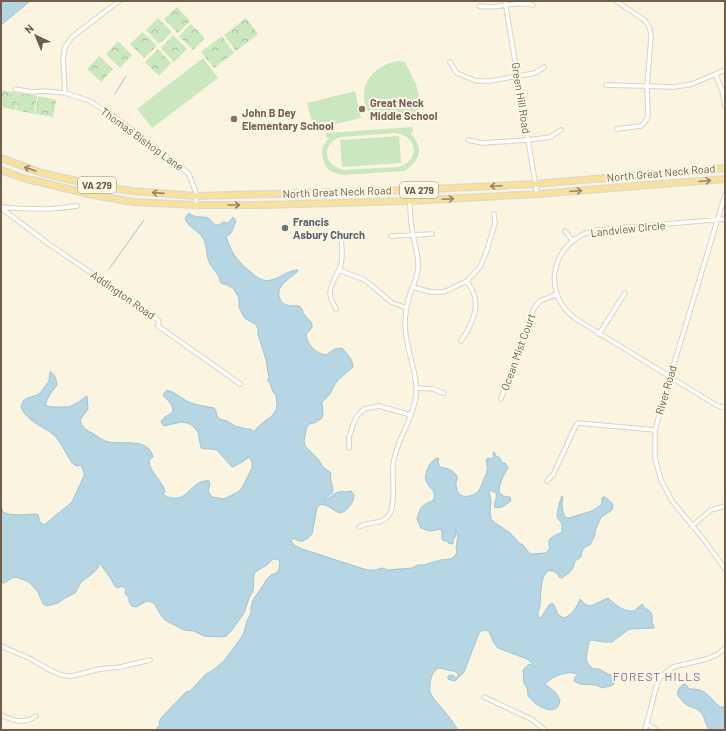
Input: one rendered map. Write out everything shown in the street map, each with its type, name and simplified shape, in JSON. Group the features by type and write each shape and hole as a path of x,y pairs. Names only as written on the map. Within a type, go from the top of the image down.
{"main road":[{"name":"North Great Neck Road","path":"1,158 42,173 90,184 131,191 197,196 409,190 535,184 725,168"},
{"name":"North Great Neck Road","path":"1,170 23,178 93,195 134,202 195,206 409,201 537,194 725,179"}],"street":[{"path":"65,93 63,58 65,48 72,37 119,1"},
{"name":"Green Hill Road","path":"505,1 537,194"},
{"path":"616,1 646,22 650,30 651,38 647,87 648,115 643,124 617,129"},
{"path":"479,6 490,8 523,4 532,5"},
{"path":"450,62 457,73 476,81 490,81 535,73 544,68"},
{"path":"606,85 668,88 702,81 725,70"},
{"path":"716,75 722,90 725,106"},
{"name":"Thomas Bishop Lane","path":"15,89 32,92 44,91 65,93 90,101 119,120 187,172 197,196"},
{"path":"468,140 482,143 528,140 550,137 561,130"},
{"path":"359,527 367,523 384,520 391,513 393,506 393,465 395,454 399,440 414,406 416,388 414,367 408,347 405,315 417,274 418,261 411,221 409,190"},
{"name":"River Road","path":"725,195 655,430 655,458 660,480 672,501 705,541 725,569"},
{"path":"195,206 197,196"},
{"path":"1,207 38,210 77,206"},
{"name":"Addington Road","path":"1,207 51,245 145,310 158,320 158,326 240,384"},
{"path":"413,287 431,292 444,292 467,281 480,267 486,253 495,222 494,214"},
{"name":"Landview Circle","path":"725,219 596,230 584,234 573,241 561,253 556,266 554,282 557,294 563,307 571,316 716,405 725,408"},
{"path":"565,231 573,241"},
{"path":"391,236 432,234"},
{"path":"336,309 331,298 330,291 339,270 342,256 341,238"},
{"path":"339,270 365,280 391,302 406,308"},
{"path":"462,341 469,329 476,307 475,297 467,281"},
{"path":"599,334 625,293"},
{"name":"Ocean Mist Court","path":"501,399 534,308 540,301 557,294"},
{"path":"416,388 444,393"},
{"path":"349,448 349,437 353,425 357,416 364,409 379,406 411,415"},
{"path":"547,481 553,475 578,423 655,430"},
{"path":"692,526 711,510 725,506"},
{"path":"1,646 31,659 58,674 67,676 150,660"},
{"path":"645,730 660,677 673,667 707,659 718,654 725,648"},
{"path":"484,697 531,719 544,730"},
{"path":"1,715 9,719 22,721 30,720 36,716"},
{"path":"647,724 656,730"}],"green space":[{"path":"177,7 190,21 178,33 164,19"},
{"path":"158,18 172,32 159,44 146,30"},
{"path":"246,18 258,34 236,51 224,35"},
{"path":"191,24 205,38 193,50 179,36"},
{"path":"143,32 157,46 144,58 130,44"},
{"path":"173,35 187,49 174,62 161,48"},
{"path":"222,36 234,53 214,68 201,52"},
{"path":"118,41 132,55 120,68 106,54"},
{"path":"158,49 171,63 159,76 145,62"},
{"path":"99,56 113,69 101,82 87,69"},
{"path":"203,58 218,78 152,128 137,109"},
{"path":"392,62 405,62 416,84 421,105 417,111 398,117 371,118 364,100 364,90 367,83 374,72"},
{"path":"1,90 19,93 15,110 1,107"},
{"path":"355,91 361,118 314,129 307,103"},
{"path":"19,93 37,96 34,114 16,110"},
{"path":"38,96 56,100 53,117 35,114"},
{"path":"413,127 413,132 410,133 417,143 419,153 414,162 405,171 341,175 329,170 325,165 322,152 323,146 329,138 326,137 326,133","holes":["396,133 404,135 413,144 413,155 410,160 398,167 343,170 331,164 328,159 327,154 330,144 341,137"]},
{"path":"399,136 401,163 342,167 340,140"}],"water":[{"path":"1,1 30,1 1,25"},
{"path":"189,213 193,216 208,218 217,225 223,222 228,223 233,217 236,221 231,233 226,237 228,243 234,255 240,262 258,278 263,280 271,280 291,271 298,270 282,285 279,292 281,300 283,303 290,306 299,306 301,308 312,325 306,334 308,342 316,351 326,355 335,349 342,348 352,362 353,367 338,380 330,394 322,402 322,418 307,426 304,441 305,446 318,459 323,467 331,473 333,491 324,500 338,492 351,491 354,495 353,501 347,509 340,513 327,506 319,505 317,508 312,534 303,541 293,538 291,541 293,544 302,549 367,570 383,568 387,570 412,568 418,565 425,565 452,558 455,556 457,551 458,536 456,530 455,529 456,536 453,539 453,544 448,543 448,541 444,541 442,539 441,529 430,531 421,528 417,519 421,507 432,501 434,498 434,492 426,481 426,475 428,467 432,461 438,458 440,467 455,473 457,476 456,487 458,492 464,496 475,494 480,489 487,471 486,460 494,457 493,452 500,458 502,463 505,463 508,467 501,482 499,492 503,496 510,497 511,501 502,507 495,508 496,494 495,492 489,490 491,501 491,519 510,533 530,554 546,553 550,548 550,539 562,532 562,524 557,517 562,496 563,512 565,517 569,518 592,511 602,504 602,498 605,497 613,504 612,510 601,517 590,545 583,549 581,557 575,561 570,572 562,578 559,577 557,573 551,571 548,571 544,576 538,616 540,619 552,603 558,614 564,618 574,610 580,599 586,605 591,606 608,598 620,608 626,610 634,611 642,604 650,611 652,614 652,623 654,628 629,629 612,642 589,641 586,659 588,664 592,668 599,669 616,677 616,681 613,685 603,688 596,685 580,684 574,681 575,677 578,675 575,673 561,674 552,678 545,684 555,692 560,700 558,706 551,710 541,707 529,697 524,683 523,670 529,664 534,666 532,663 527,659 498,648 489,632 484,630 479,633 464,672 456,680 454,681 448,679 448,676 452,675 456,678 458,677 458,674 454,671 438,668 433,673 430,682 431,695 449,716 458,730 155,730 160,725 159,722 161,718 187,691 189,692 206,674 224,661 241,638 251,613 253,600 266,580 271,575 278,572 280,562 278,559 273,559 254,574 253,591 244,613 232,630 226,636 222,637 204,636 194,631 184,630 165,620 152,602 147,601 136,607 132,606 125,593 125,588 121,586 118,588 115,586 99,562 98,568 81,582 75,593 58,603 47,606 43,604 38,592 29,582 16,577 1,583 1,506 3,512 7,514 37,514 40,522 44,525 72,502 84,476 81,465 76,466 72,463 55,436 31,420 21,407 23,401 27,398 41,392 49,381 50,372 55,376 57,385 45,404 52,407 69,407 87,396 88,409 80,420 83,426 102,440 115,443 141,444 146,447 153,457 149,460 151,469 164,488 165,492 163,494 172,498 178,498 203,481 209,481 210,485 208,491 212,497 224,499 238,492 242,488 252,468 252,462 249,457 232,467 217,450 201,448 198,432 193,426 188,423 181,422 164,426 161,422 173,411 171,404 163,395 167,390 192,403 214,408 219,419 227,421 235,426 251,429 253,432 271,417 276,410 277,404 276,395 267,380 269,378 266,360 258,334 258,328 255,324 244,317 239,307 239,298 233,288 220,282 218,275 211,266 207,256 203,238 186,221 185,218"},
{"path":"684,684 689,689 704,692 720,707 725,707 725,730 709,730 703,715 686,704 678,696 679,689"}],"waterway":[{"path":"115,94 126,76"},
{"path":"109,269 144,220"}],"place":[{"name":"Great Neck Middle School","path":"362,109"},
{"name":"John B Dey Elementary School","path":"234,119"},
{"name":"Francis Asbury Church","path":"285,228"}],"district":[{"name":"FOREST HILLS","path":"657,677"}]}
